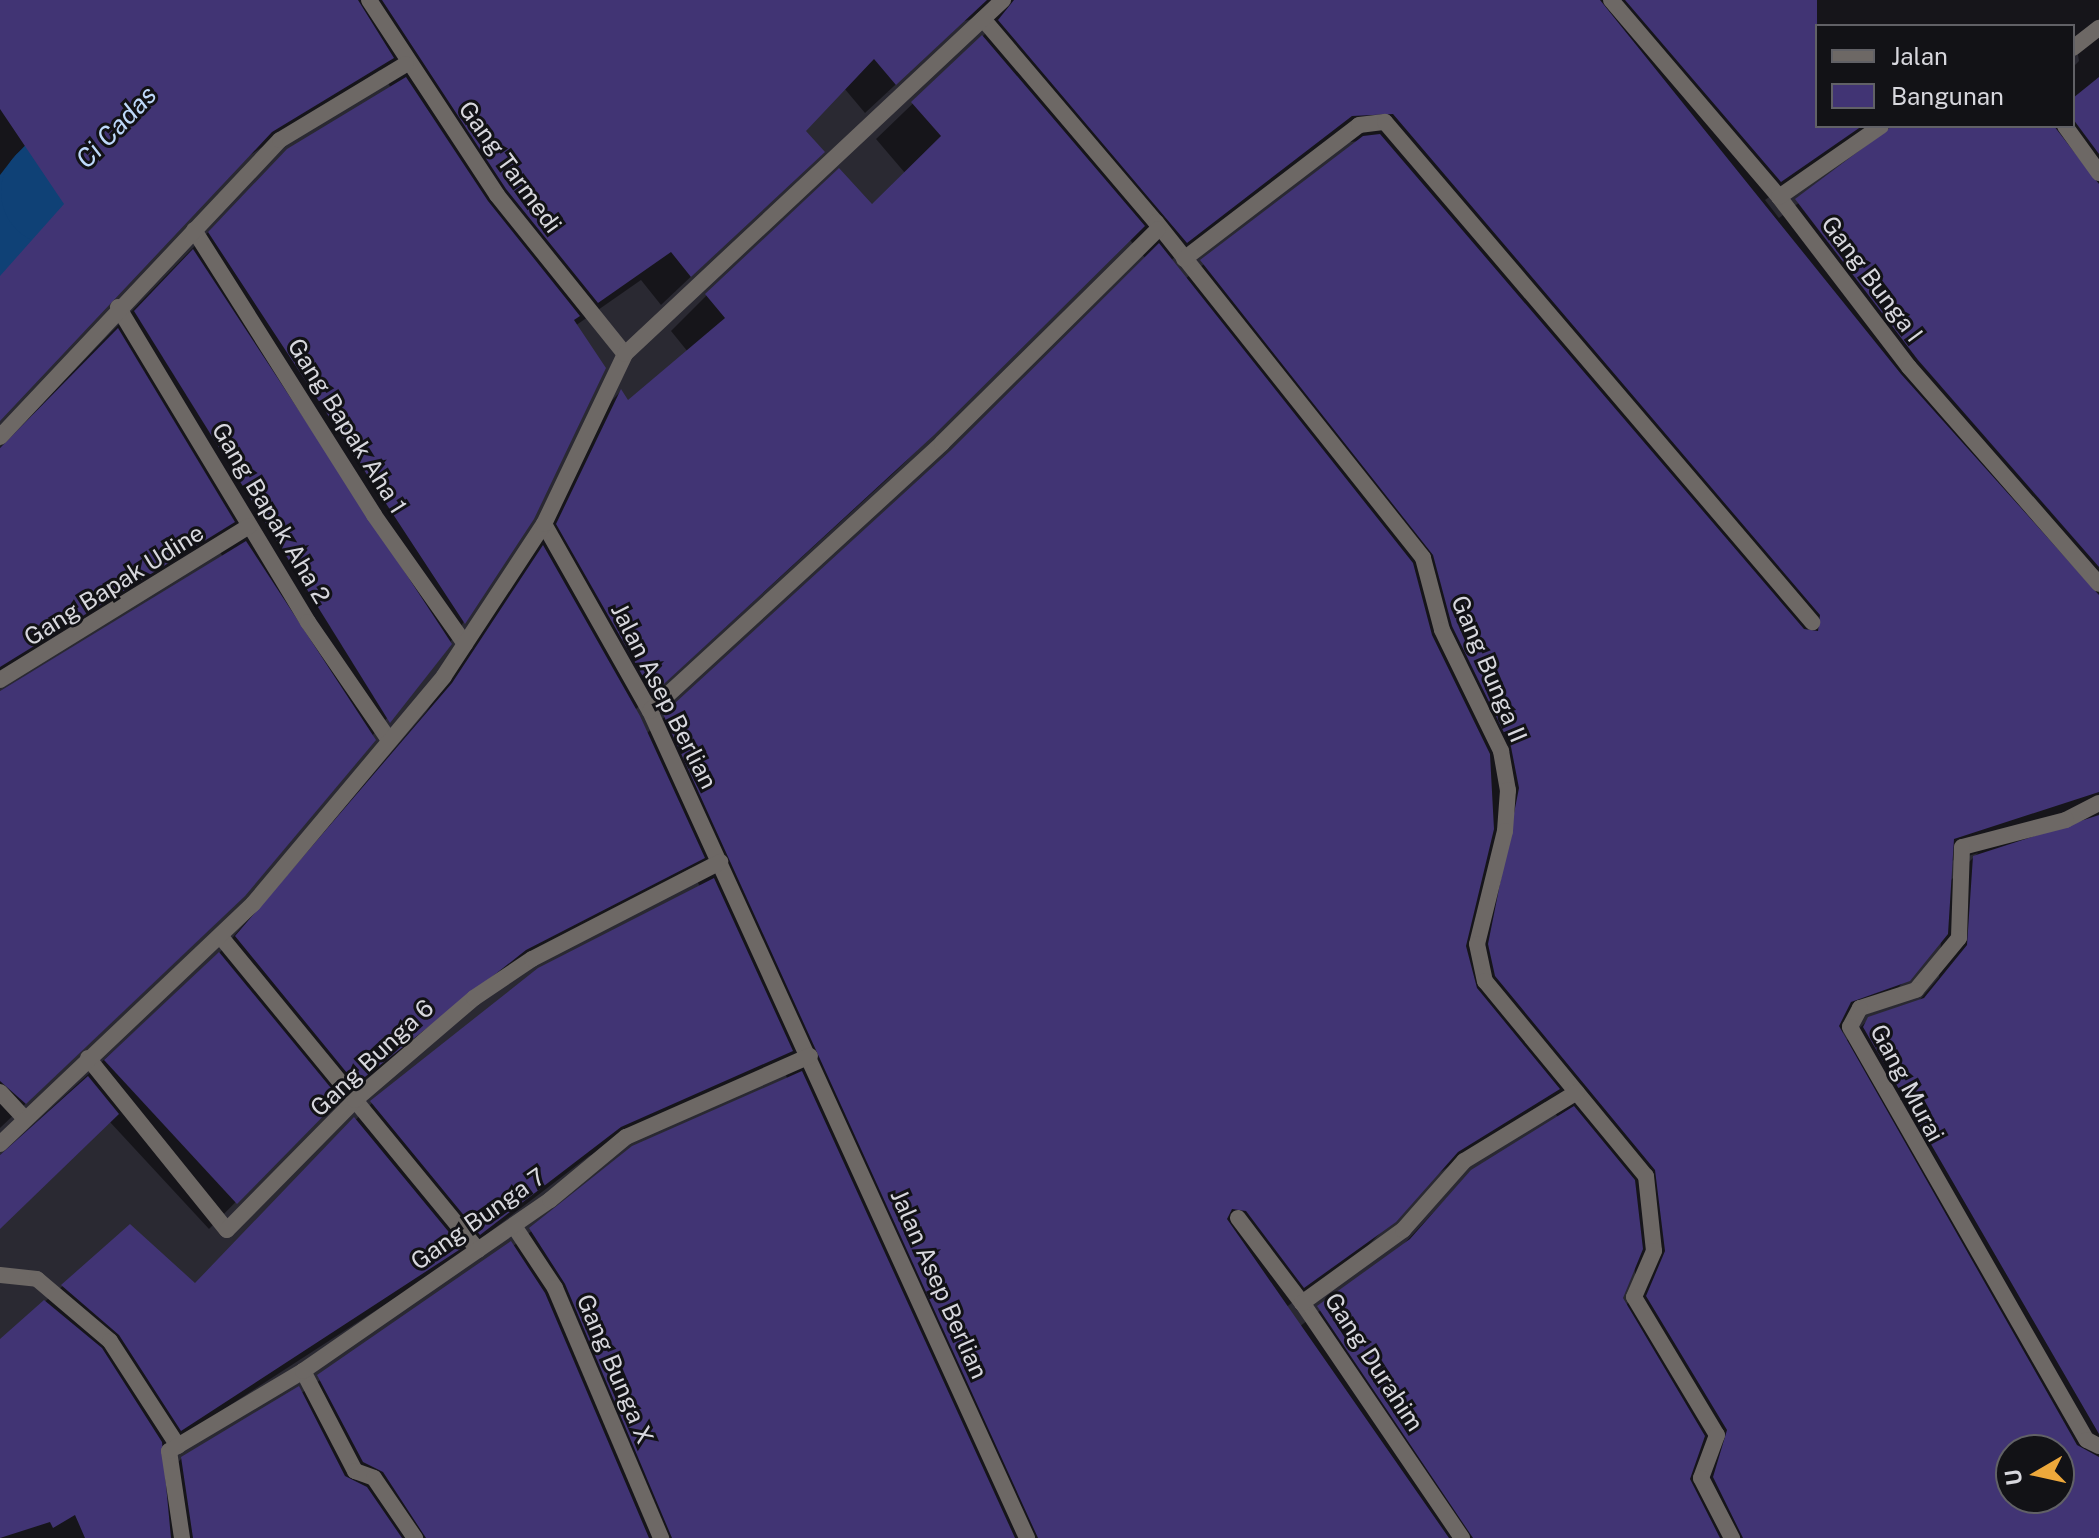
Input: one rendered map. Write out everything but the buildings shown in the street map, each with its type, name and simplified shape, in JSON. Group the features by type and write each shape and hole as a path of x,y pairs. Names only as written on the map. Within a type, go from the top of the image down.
{"street":[{"name":"Gang Tarmedi","path":"369,0 406,64 497,195 625,354"},
{"path":"0,1144 88,1058 221,937 389,740 465,644 544,524 625,354 1003,0"},
{"name":"Gang Bunga I","path":"1611,0 1779,197 1909,367 2099,584"},
{"name":"Gang Bunga II","path":"983,19 1184,259 1423,558 1442,630 1501,751 1508,790 1505,831 1477,944 1485,981 1646,1176 1654,1251 1634,1297 1717,1435 1701,1478 1732,1538"},
{"path":"2075,46 2099,28"},
{"path":"0,437 118,307 280,140 406,64"},
{"path":"1184,259 1359,125 1385,122 1812,622"},
{"path":"1779,197 1878,128"},
{"path":"2066,128 2099,173"},
{"path":"650,711 942,443 1158,229"},
{"name":"Gang Bapak Aha 1","path":"194,230 374,515 465,644"},
{"name":"Gang Bapak Aha 2","path":"118,307 249,526 389,740"},
{"name":"Jalan Asep Berlian","path":"544,524 650,711 810,1056 1027,1538"},
{"name":"Gang Bapak Udine","path":"0,680 249,526"},
{"name":"Gang Murai","path":"2099,803 2066,820 1962,847 1959,938 1916,990 1860,1008 1850,1027 2071,1413 2099,1446"},
{"name":"Gang Bunga 6","path":"88,1058 227,1230 355,1100 474,998 532,959 720,862"},
{"path":"221,937 478,1250"},
{"name":"Gang Bunga 7","path":"181,1445 303,1371 514,1226 626,1137 810,1056"},
{"path":"0,1092 24,1118"},
{"name":"Gang Durahim","path":"1462,1538 1302,1303 1403,1230 1464,1161 1577,1092"},
{"path":"1238,1218 1302,1303"},
{"name":"Gang Bunga X","path":"514,1226 555,1288 661,1538"},
{"path":"0,1275 37,1279 110,1341 181,1445 167,1463 182,1538"},
{"path":"303,1371 355,1471 374,1478 415,1538"}],"waterway":[{"name":"Ci Cadas","path":"0,261 54,192 238,0"}]}
